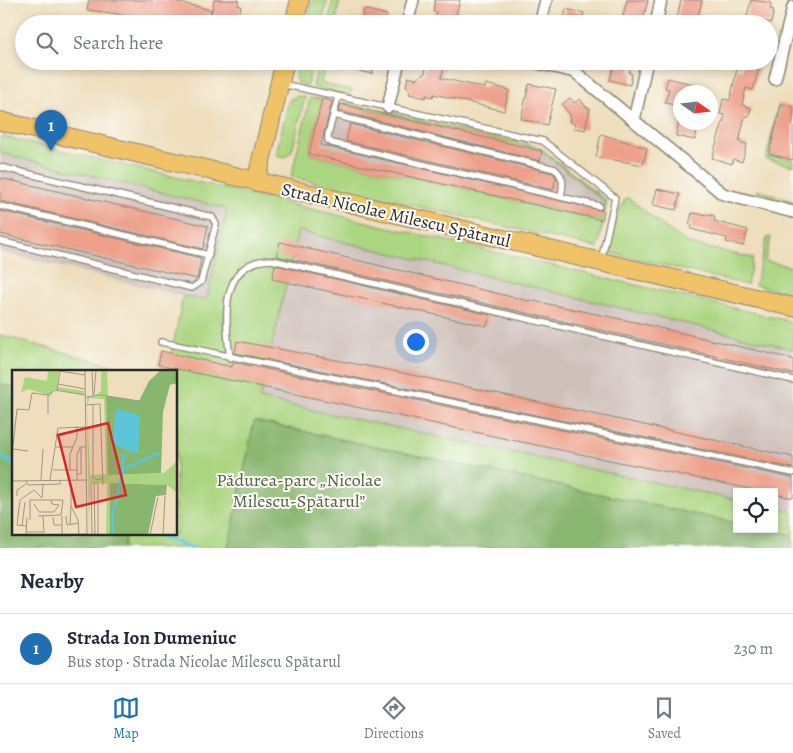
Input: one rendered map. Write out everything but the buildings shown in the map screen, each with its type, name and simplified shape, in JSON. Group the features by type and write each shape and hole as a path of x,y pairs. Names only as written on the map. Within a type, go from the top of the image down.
{"main road":[{"path":"296,15 300,0"},
{"path":"256,182 283,70"},
{"name":"Strada Nicolae Milescu Spătarul","path":"0,121 793,308"}],"street":[{"path":"410,15 413,0"},
{"path":"542,15 546,0"},
{"path":"658,15 661,0"},
{"path":"778,67 793,7"},
{"path":"388,107 397,70"},
{"path":"567,70 575,72 723,194 793,212"},
{"path":"634,120 645,70"},
{"path":"775,79 777,70"}],"lane":[{"path":"280,84 543,141 615,198 615,206 601,262"},
{"path":"338,97 328,136 328,140 332,142 599,206"},
{"path":"334,115 555,169 561,175 564,182 561,197"},
{"path":"0,167 212,217 216,224 201,282 198,286 192,288 0,241"},
{"path":"0,206 209,255"},
{"path":"230,358 225,308 230,288 252,264 260,260 272,260 793,380"},
{"path":"161,342 230,358 793,473"}],"shaded area":[{"path":"322,99 542,151 605,202 602,220 309,154"},
{"path":"0,153 227,209 207,298 198,300 0,252"},
{"path":"298,230 793,349 793,511 778,508 778,488 733,488 733,499 260,399"}],"green space":[{"path":"313,0 327,0 324,15 309,15"},
{"path":"333,0 340,0 337,15 330,15"},
{"path":"296,70 311,70 307,86 297,82 295,76"},
{"path":"317,70 324,70 321,83 352,90 348,95 313,87"},
{"path":"297,96 305,97 292,151 285,157 276,155 289,100"},
{"path":"310,98 322,99 309,154 601,220 605,202 542,151 342,104 343,102 539,147 607,201 598,248 291,177"},
{"path":"779,104 769,154 793,160 793,166 766,159"},
{"path":"0,136 793,322 793,349 298,231 260,399 733,499 733,522 255,421 228,548 123,548 126,536 178,536 178,370 168,370 183,296 203,300 207,298 227,209 0,153"},
{"path":"758,190 793,201 793,206 757,195"},
{"path":"627,197 667,229 690,244 753,258 747,285 607,252 618,212"},
{"path":"771,237 765,261 793,267 793,295 755,285 767,238"},
{"path":"0,335 130,370 12,370 12,387 0,384"},
{"path":"0,384 12,387 12,536 126,536 123,548 0,548"},
{"name":"Pădurea-parc „Nicolae Milescu-Spătarul”","path":"254,421 733,522 733,533 778,533 778,531 793,535 793,548 228,548"},
{"path":"778,508 793,511 793,535 778,531"}],"waterway":[{"path":"0,456 12,463"},
{"path":"159,536 192,548"}],"place":[{"name":"Strada Ion Dumeniuc","path":"51,151"}]}
